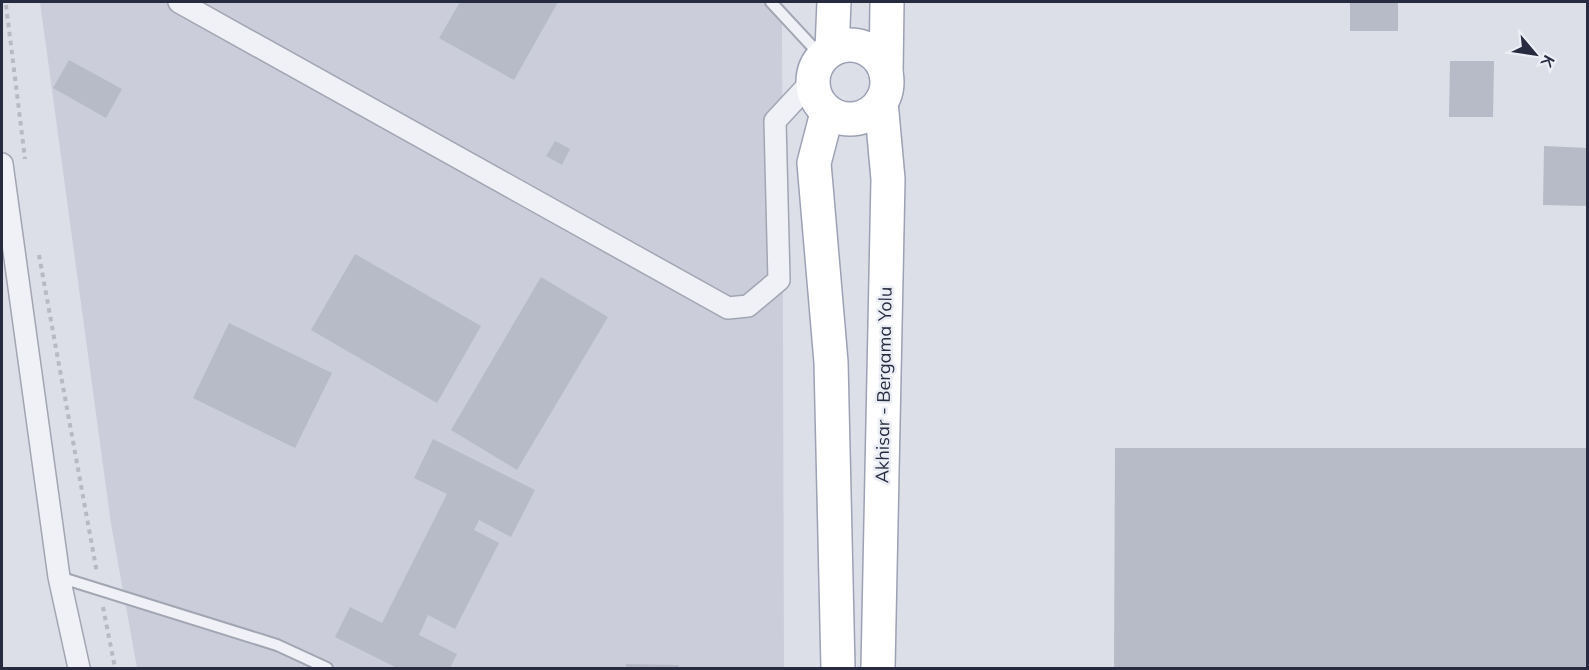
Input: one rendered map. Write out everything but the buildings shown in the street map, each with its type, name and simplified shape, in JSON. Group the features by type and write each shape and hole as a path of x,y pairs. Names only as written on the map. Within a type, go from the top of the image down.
{"main road":[{"path":"822,62 843,45 866,48 875,54 884,88 863,118 838,118 828,112 813,92 822,62 834,2"},
{"name":"Akhisar - Bergama Yolu","path":"878,669 888,179 884,88 887,2"},
{"path":"828,112 814,163 831,362 838,669"}],"street":[{"path":"179,2 728,308 748,306 779,280 775,121 822,62"},
{"path":"2,164 59,577 79,669"}],"lane":[{"path":"771,2 822,62"},
{"path":"59,577 278,645 327,669"}],"path":[{"path":"6,5 26,170"},
{"path":"39,252 115,669"}],"shaded area":[{"path":"40,2 782,2 784,668 137,668 111,524"}]}
